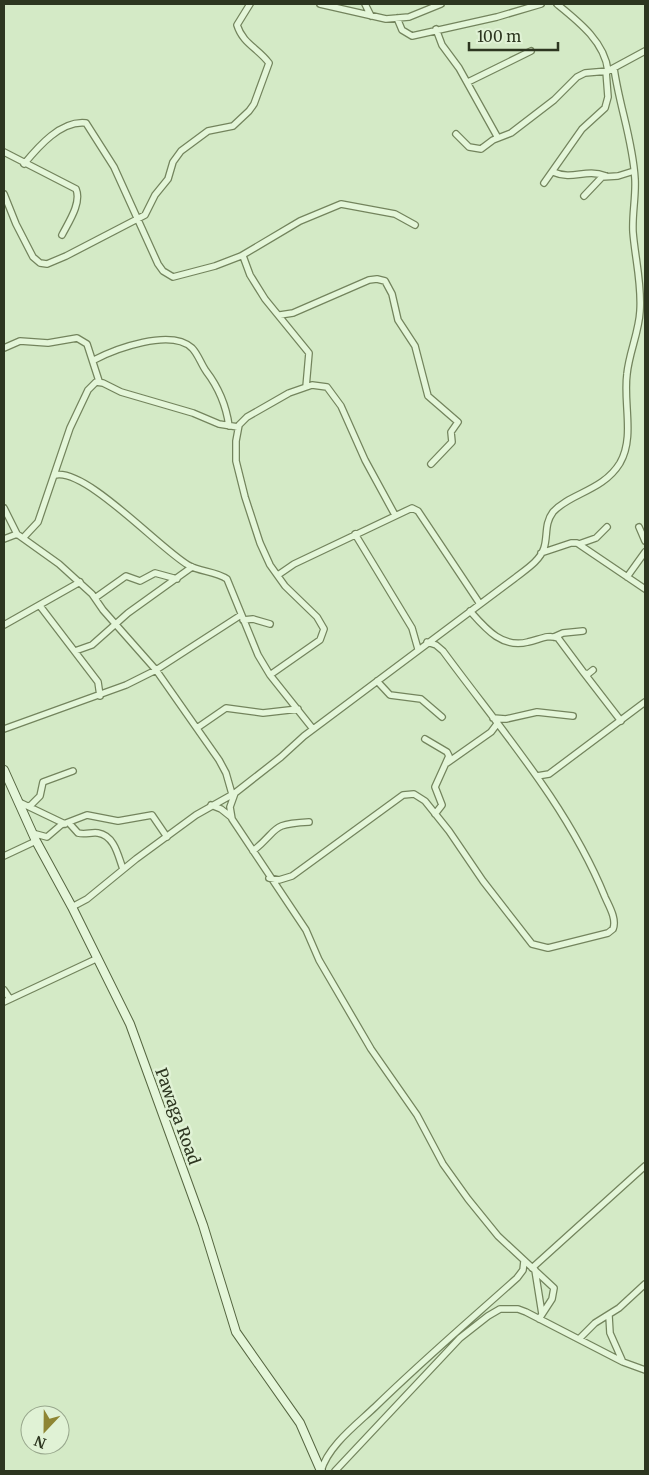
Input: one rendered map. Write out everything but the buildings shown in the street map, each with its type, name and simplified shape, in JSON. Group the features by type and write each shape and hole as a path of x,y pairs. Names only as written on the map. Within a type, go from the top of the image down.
{"main road":[{"name":"Pawaga Road","path":"4,770 32,833 72,907 130,1024 203,1225 236,1332 300,1423 321,1471"}],"street":[{"path":"4,194 16,224 33,257 40,263 47,264 66,256 137,220 148,210 181,151 208,131 232,126 254,104 269,63 247,44 238,31 238,21 250,4"},
{"path":"320,4 371,16 397,18 409,16 442,4"},
{"path":"365,4 371,16"},
{"path":"397,18 402,30 412,36 436,29 497,17 541,4"},
{"path":"544,183 582,129 605,108 608,97 605,54 596,41 557,4"},
{"path":"436,29 442,45 468,82 498,138"},
{"path":"468,82 531,51"},
{"path":"456,134 469,147 478,150 498,138 511,133 532,118 585,73 607,71 645,51"},
{"path":"72,907 92,896 123,869 211,805 234,793 427,642 533,563 544,548 547,525 554,512 600,483 616,470 625,455 627,442 627,374 640,312 639,276 633,232 634,171 626,123 618,97 614,68"},
{"path":"24,164 50,137 78,123 86,123 114,168 158,264 168,276 187,275 243,256 300,221 341,204 395,214 415,225"},
{"path":"4,152 24,164 76,189 78,197 75,207 62,235"},
{"path":"552,172 565,177 586,172 618,176 634,171"},
{"path":"584,196 599,179 606,176"},
{"path":"243,256 250,275 265,299 280,315 309,353 306,387"},
{"path":"280,315 293,314 369,280 377,279 385,282 392,294 398,320 415,346 428,396 458,422 452,432 452,442 431,464"},
{"path":"4,348 20,341 48,343 77,338 87,344 94,360 99,381"},
{"path":"94,360 124,347 148,342 166,340 184,343 192,348 205,370 215,381 227,412 228,426"},
{"path":"99,381 121,392 228,426 238,427"},
{"path":"4,539 20,536 38,522 70,428 90,386 99,381"},
{"path":"270,675 320,640 324,630 317,617 285,586 262,549 242,486 236,451 238,427 248,417 289,393 306,387 319,385 327,387 333,394 365,460 395,515"},
{"path":"55,475 66,474 88,486 192,567 227,579 258,655 270,675 313,730"},
{"path":"4,508 20,536 80,582 156,670 224,770 234,793 231,801 230,816"},
{"path":"278,576 288,567 355,534 409,508 417,509 480,604"},
{"path":"578,544 596,538 607,527"},
{"path":"639,527 645,541"},
{"path":"355,534 412,628 418,649"},
{"path":"541,553 571,543 578,544 645,589"},
{"path":"627,577 645,552"},
{"path":"75,651 90,646 192,567"},
{"path":"95,598 126,576 138,581 155,573 177,578"},
{"path":"4,625 80,582"},
{"path":"40,606 98,682 100,696"},
{"path":"470,611 496,638 511,643 528,643 541,637 583,631"},
{"path":"4,729 100,696 156,670 242,617 270,624"},
{"path":"554,636 560,640 621,721"},
{"path":"270,878 279,880 292,876 403,795 409,793 419,795 435,814 482,881 532,944 548,948 608,933 613,929 614,919 594,869 563,813 443,651 436,645 427,642"},
{"path":"584,673 588,674 593,670"},
{"path":"377,681 390,695 421,699 442,717"},
{"path":"537,776 549,774 645,702"},
{"path":"197,728 226,708 263,712 298,709"},
{"path":"495,721 537,712 563,713 567,717 573,716"},
{"path":"447,763 491,732 495,721"},
{"path":"425,739 448,754 447,763 435,787 442,805 435,814"},
{"path":"30,806 40,796 43,782 73,771"},
{"path":"19,802 67,824 78,833 97,833 108,837 118,852 123,869"},
{"path":"211,805 230,816 306,930 319,960 371,1049 416,1115 443,1164 468,1200 498,1236 554,1288 552,1299 541,1317"},
{"path":"32,833 47,836 87,815 118,821 152,815 167,838"},
{"path":"253,852 273,830 283,824 309,822"},
{"path":"4,856 36,841"},
{"path":"4,1002 98,958"},
{"path":"4,990 10,998"},
{"path":"534,1269 645,1166"},
{"path":"321,1471 324,1461 363,1418 423,1361 517,1278 523,1270 524,1261"},
{"path":"534,1269 541,1317"},
{"path":"579,1340 595,1323 609,1316 645,1284"},
{"path":"335,1471 447,1352 488,1316 500,1309 518,1309 541,1317 579,1340 623,1362 645,1370"},
{"path":"609,1316 610,1333 623,1362"}]}
